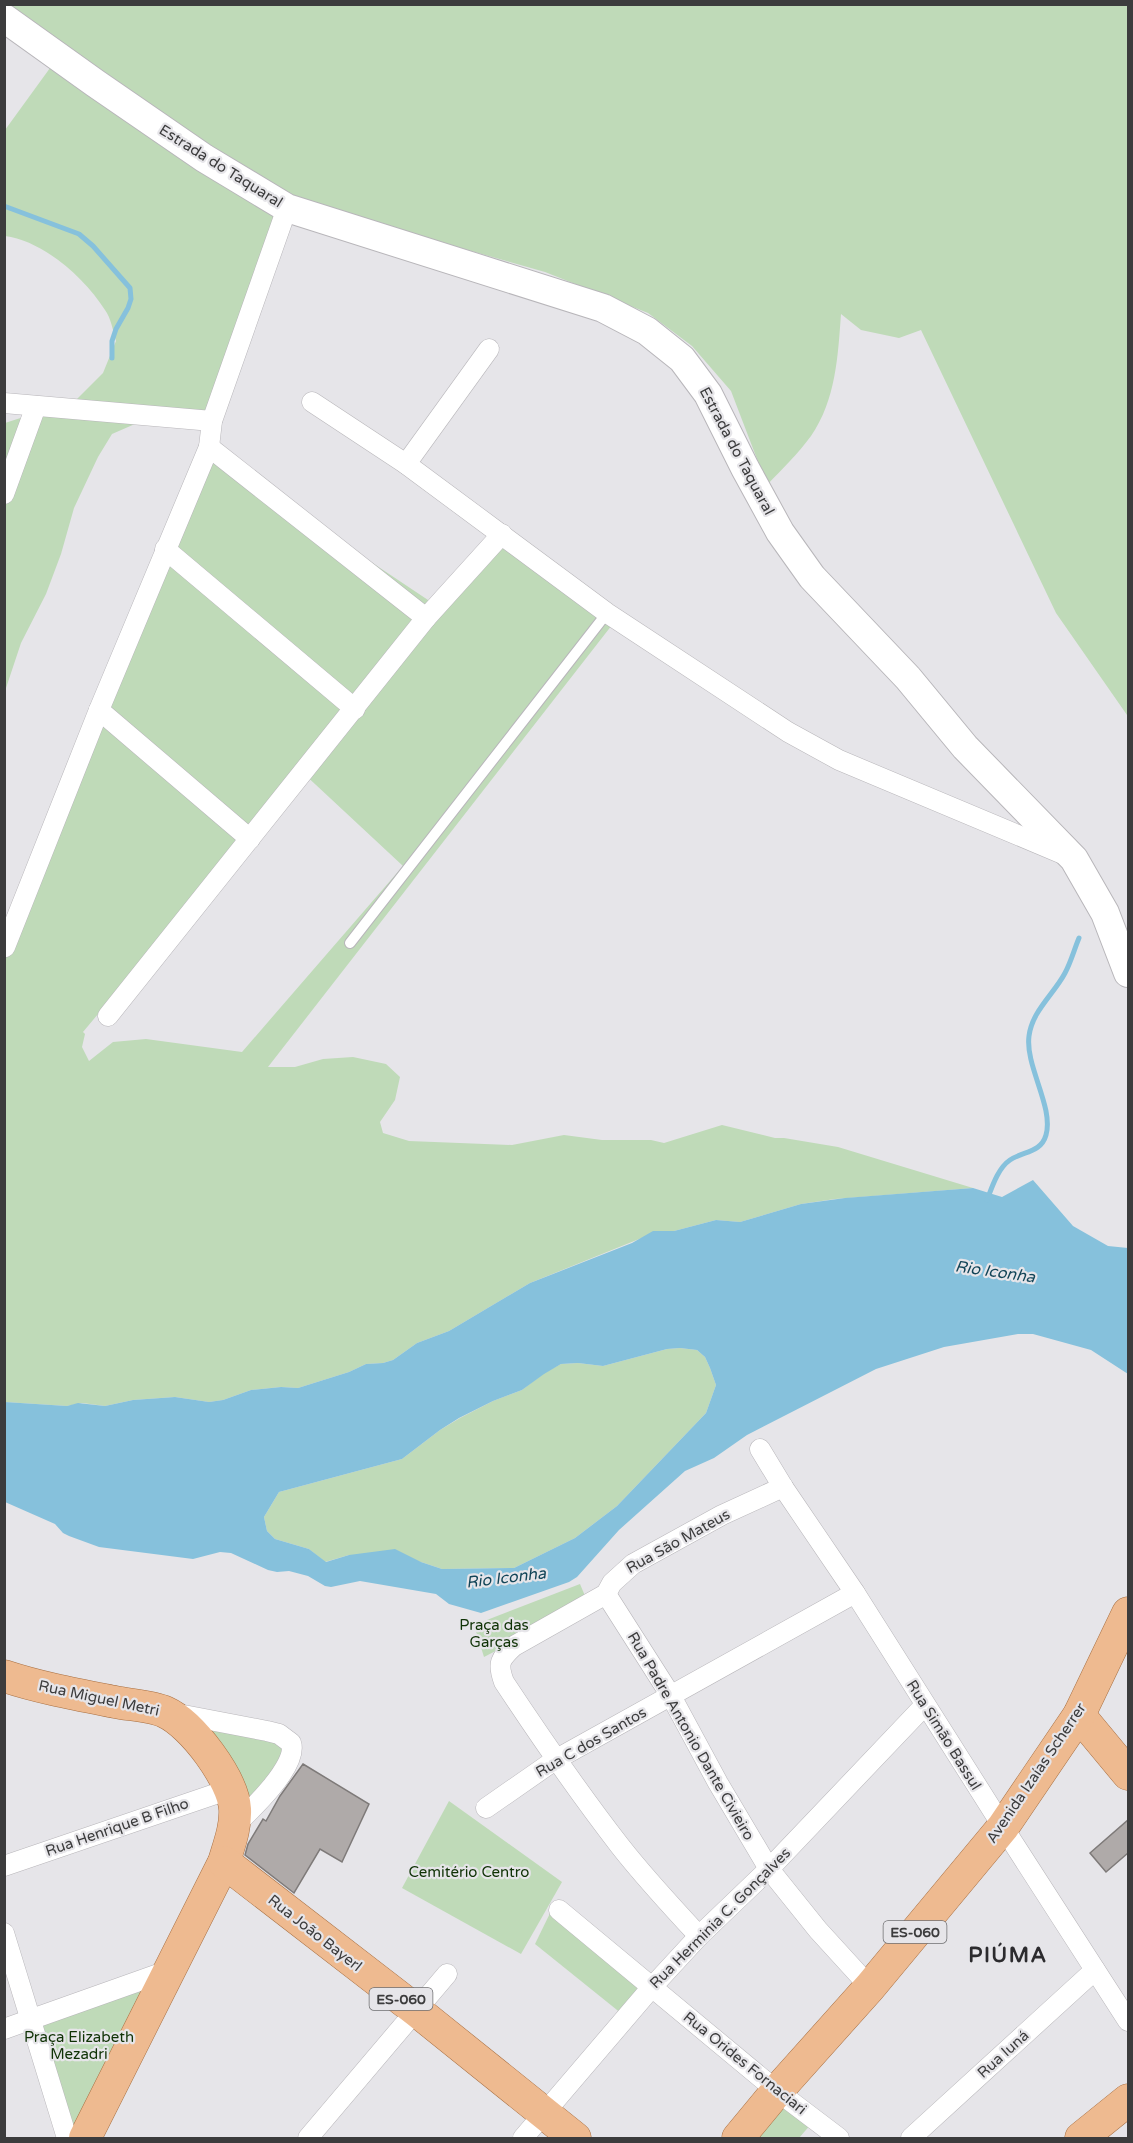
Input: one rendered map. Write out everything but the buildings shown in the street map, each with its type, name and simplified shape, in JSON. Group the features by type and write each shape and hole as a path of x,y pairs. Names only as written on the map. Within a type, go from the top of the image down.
{"main road":[{"name":"Avenida Izaías Scherrer","path":"738,2139 777,2091 870,1987 1003,1827 1079,1715 1128,1613"},
{"name":"Rua Miguel Metri","path":"4,1676 94,1698 165,1712 201,1743 215,1761 230,1789 235,1809 234,1826 224,1862 85,2139"},
{"path":"1079,1715 1128,1774"},
{"name":"Rua João Bayerl","path":"224,1862 417,2011 575,2139"},
{"path":"1081,2139 1128,2100"}],"street":[{"name":"Estrada do Taquaral","path":"4,18 204,158 287,208 603,308 647,331 682,359 708,394 780,532 812,577 908,678 965,747 1074,858 1105,913 1128,973"},
{"path":"5,947 99,710 209,447 212,422 287,208"},
{"path":"406,464 489,349"},
{"path":"312,402 406,464 607,614 788,732 829,754 1074,858"},
{"path":"4,403 212,422"},
{"path":"4,494 36,406"},
{"path":"209,447 426,618"},
{"path":"108,1016 426,618 502,534"},
{"path":"165,549 355,709"},
{"path":"99,710 250,839"},
{"name":"Rua Simão Bassul","path":"760,1449 855,1593 1128,2021"},
{"name":"Rua São Mateus","path":"555,1760 504,1682 500,1670 502,1657 514,1646 606,1594 612,1582 633,1564 722,1515 783,1487"},
{"name":"Rua C dos Santos","path":"486,1808 555,1760 855,1593"},
{"name":"Rua Padre Antonio Dante Civieiro","path":"606,1594 671,1696 718,1783 769,1869 818,1930 870,1987"},
{"name":"Rua Herminia C. Gonçalves","path":"523,2139 652,1987 699,1936 769,1869 925,1705"},
{"path":"165,1712 267,1731 279,1734 291,1743 292,1754 289,1763 261,1799 234,1826"},
{"path":"555,1760 622,1849 699,1936"},
{"name":"Rua Henrique B Filho","path":"4,1866 230,1789"},
{"name":"Rua Orides Fornaciari","path":"559,1910 777,2091 839,2139"},
{"path":"4,1934 67,2139"},
{"path":"4,2028 170,1970"},
{"name":"Rua Iuná","path":"911,2139 1095,1970"},
{"path":"308,2139 447,1974"}],"lane":[{"path":"350,943 607,614"}],"green space":[{"path":"5,5 1128,5 1128,753 1127,715 1056,613 921,330 899,338 861,330 841,314 834,377 826,408 806,443 767,485 731,391 692,346 648,313 545,272 299,202 206,420 151,417 112,434 98,457 74,508 61,554 46,594 21,643 5,691 5,423 76,400 103,373 116,341 107,313 74,273 34,245 5,236 5,130 58,57"},
{"path":"214,457 431,602 514,538 619,616 268,1067 295,1067 323,1059 353,1057 386,1064 400,1077 395,1100 380,1122 383,1133 409,1141 512,1145 564,1135 602,1140 651,1140 664,1143 722,1125 775,1138 838,1147 973,1188 835,1199 801,1204 740,1222 716,1220 674,1231 659,1231 530,1283 449,1331 417,1343 393,1360 366,1364 349,1372 298,1388 251,1390 223,1400 209,1402 175,1397 133,1400 105,1406 82,1403 67,1406 5,1402 4,922","holes":["301,771 403,866 242,1052 146,1039 113,1042 89,1061 82,1047 85,1034 83,1032"]},
{"path":"667,1349 697,1350 705,1357 710,1368 716,1385 706,1413 617,1506 575,1538 514,1568 442,1569 421,1562 349,1555 325,1562 309,1549 275,1539 267,1531 264,1517 279,1492 402,1459 460,1418 493,1401 522,1390 544,1373 561,1364 578,1363 603,1366"},
{"name":"Praça das Garças","path":"580,1584 588,1603 484,1657 474,1625"},
{"path":"206,1727 276,1740 287,1754 250,1797"},
{"name":"Cemitério Centro","path":"449,1801 562,1882 521,1954 402,1888"},
{"path":"555,1903 648,1981 622,2014 535,1944"},
{"name":"Praça Elizabeth Mezadri","path":"149,1985 72,2138 33,2022"},
{"path":"780,2098 812,2123 799,2138 746,2138"}],"water":[{"name":"Rio Iconha","path":"1033,1180 1073,1226 1108,1246 1128,1248 1128,1374 1091,1350 1033,1334 1018,1334 944,1347 876,1369 747,1435 714,1458 685,1471 619,1530 577,1577 569,1582 481,1613 449,1604 436,1594 360,1581 331,1587 325,1586 308,1576 289,1571 268,1570 231,1553 220,1552 193,1559 99,1547 69,1536 55,1524 5,1502 5,1402 67,1406 78,1403 105,1406 133,1400 175,1397 209,1402 223,1400 251,1390 298,1388 349,1372 366,1364 393,1360 417,1343 449,1331 530,1283 632,1243 653,1231 674,1231 716,1220 740,1222 801,1204 845,1198 973,1188 1002,1197","holes":["667,1349 697,1350 705,1357 716,1385 706,1413 617,1506 575,1538 514,1568 442,1569 395,1549 349,1555 326,1562 309,1549 275,1539 267,1531 264,1517 279,1492 402,1459 459,1418 522,1390 561,1364 578,1363 603,1366"]}],"waterway":[{"path":"4,206 79,234 93,246 130,288 131,299 128,308 112,341 112,358"},
{"path":"987,1200 996,1178 1006,1163 1036,1148 1044,1141 1047,1124 1046,1112 1031,1060 1029,1036 1034,1019 1065,973 1079,938"}],"district":[{"name":"PIÚMA","path":"1008,1955"}]}
